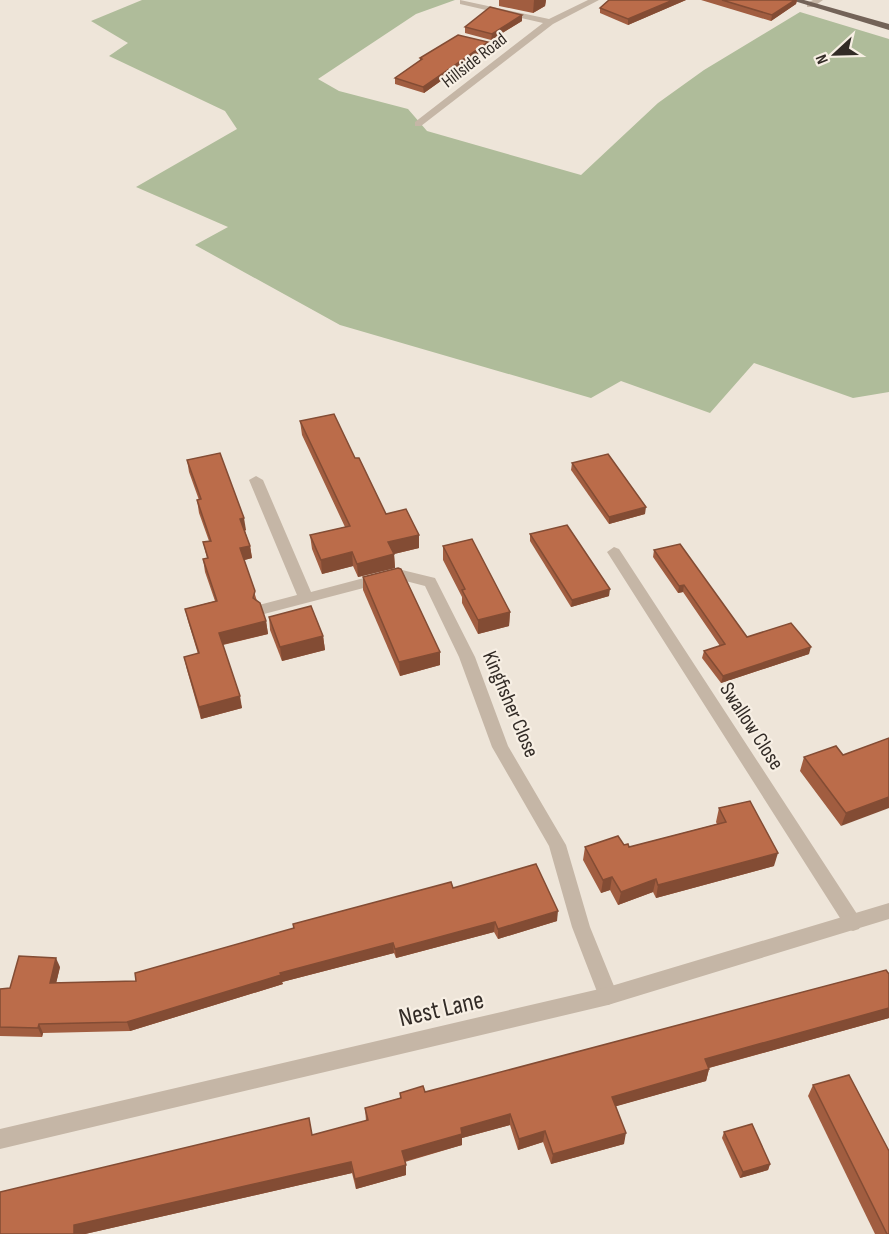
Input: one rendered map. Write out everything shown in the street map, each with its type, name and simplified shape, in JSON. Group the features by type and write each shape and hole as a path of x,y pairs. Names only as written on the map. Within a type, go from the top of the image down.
{"main road":[{"path":"795,0 889,27"}],"street":[{"name":"Hillside Road","path":"418,124 550,22 595,0"},
{"name":"Hillside Road","path":"463,2 550,22"},
{"path":"256,480 306,598"},
{"name":"Swallow Close","path":"614,552 853,923"},
{"name":"Kingfisher Close","path":"264,609 398,574 430,582 467,657 500,747 557,845 581,927 608,996"},
{"name":"Nest Lane","path":"0,1139 608,996 889,911"}],"lane":[{"path":"810,5 819,0"}],"green space":[{"path":"142,0 455,0 416,14 318,79 339,91 408,109 427,131 581,175 658,103 704,70 800,12 889,39 889,392 853,398 754,363 710,413 621,381 591,398 340,325 195,245 228,227 136,187 237,129 225,111 109,56 128,43 91,21"}],"building":[{"path":"609,0 673,0 628,19 600,8"},
{"path":"722,0 795,0 772,15"},
{"path":"490,7 522,15 492,34 465,27"},
{"path":"458,35 488,42 423,87 395,78 422,59 420,58"},
{"path":"334,414 355,458 359,458 386,514 406,509 419,535 388,542 394,554 357,564 352,552 321,560 310,535 350,526 300,421"},
{"path":"220,453 244,518 240,519 250,546 240,548 255,591 253,598 260,603 266,621 219,633 240,696 199,707 184,657 199,653 185,609 217,601 203,559 208,558 203,542 211,541 197,500 201,499 187,460"},
{"path":"608,454 646,507 609,517 572,463"},
{"path":"567,525 610,589 572,600 530,534"},
{"path":"472,539 510,612 478,620 462,590 465,589 443,546"},
{"path":"680,544 747,637 791,623 811,647 723,676 704,651 725,644 684,585 679,586 654,550"},
{"path":"401,569 440,652 399,662 363,577"},
{"path":"311,606 323,636 280,647 269,617"},
{"path":"889,738 889,797 846,813 804,757 836,746 843,755"},
{"path":"750,801 778,853 658,885 656,879 621,892 612,877 603,880 585,847 618,836 624,845 628,844 629,847 726,822 719,808"},
{"path":"536,864 558,911 498,929 495,922 395,949 393,943 280,973 281,975 127,1022 39,1024 38,1028 0,1027 0,989 10,988 19,956 56,958 50,983 136,981 135,973 294,928 293,924 451,882 453,888"},
{"path":"886,970 889,974 889,1008 705,1059 709,1069 612,1097 626,1133 553,1154 545,1131 519,1139 510,1114 461,1128 462,1134 402,1151 406,1165 355,1179 351,1162 74,1225 74,1234 0,1234 0,1192 309,1118 312,1135 368,1120 365,1108 401,1098 400,1093 423,1086 425,1092"},
{"path":"849,1075 889,1151 889,1234 813,1085"},
{"path":"752,1124 770,1164 743,1172 724,1132"}]}
